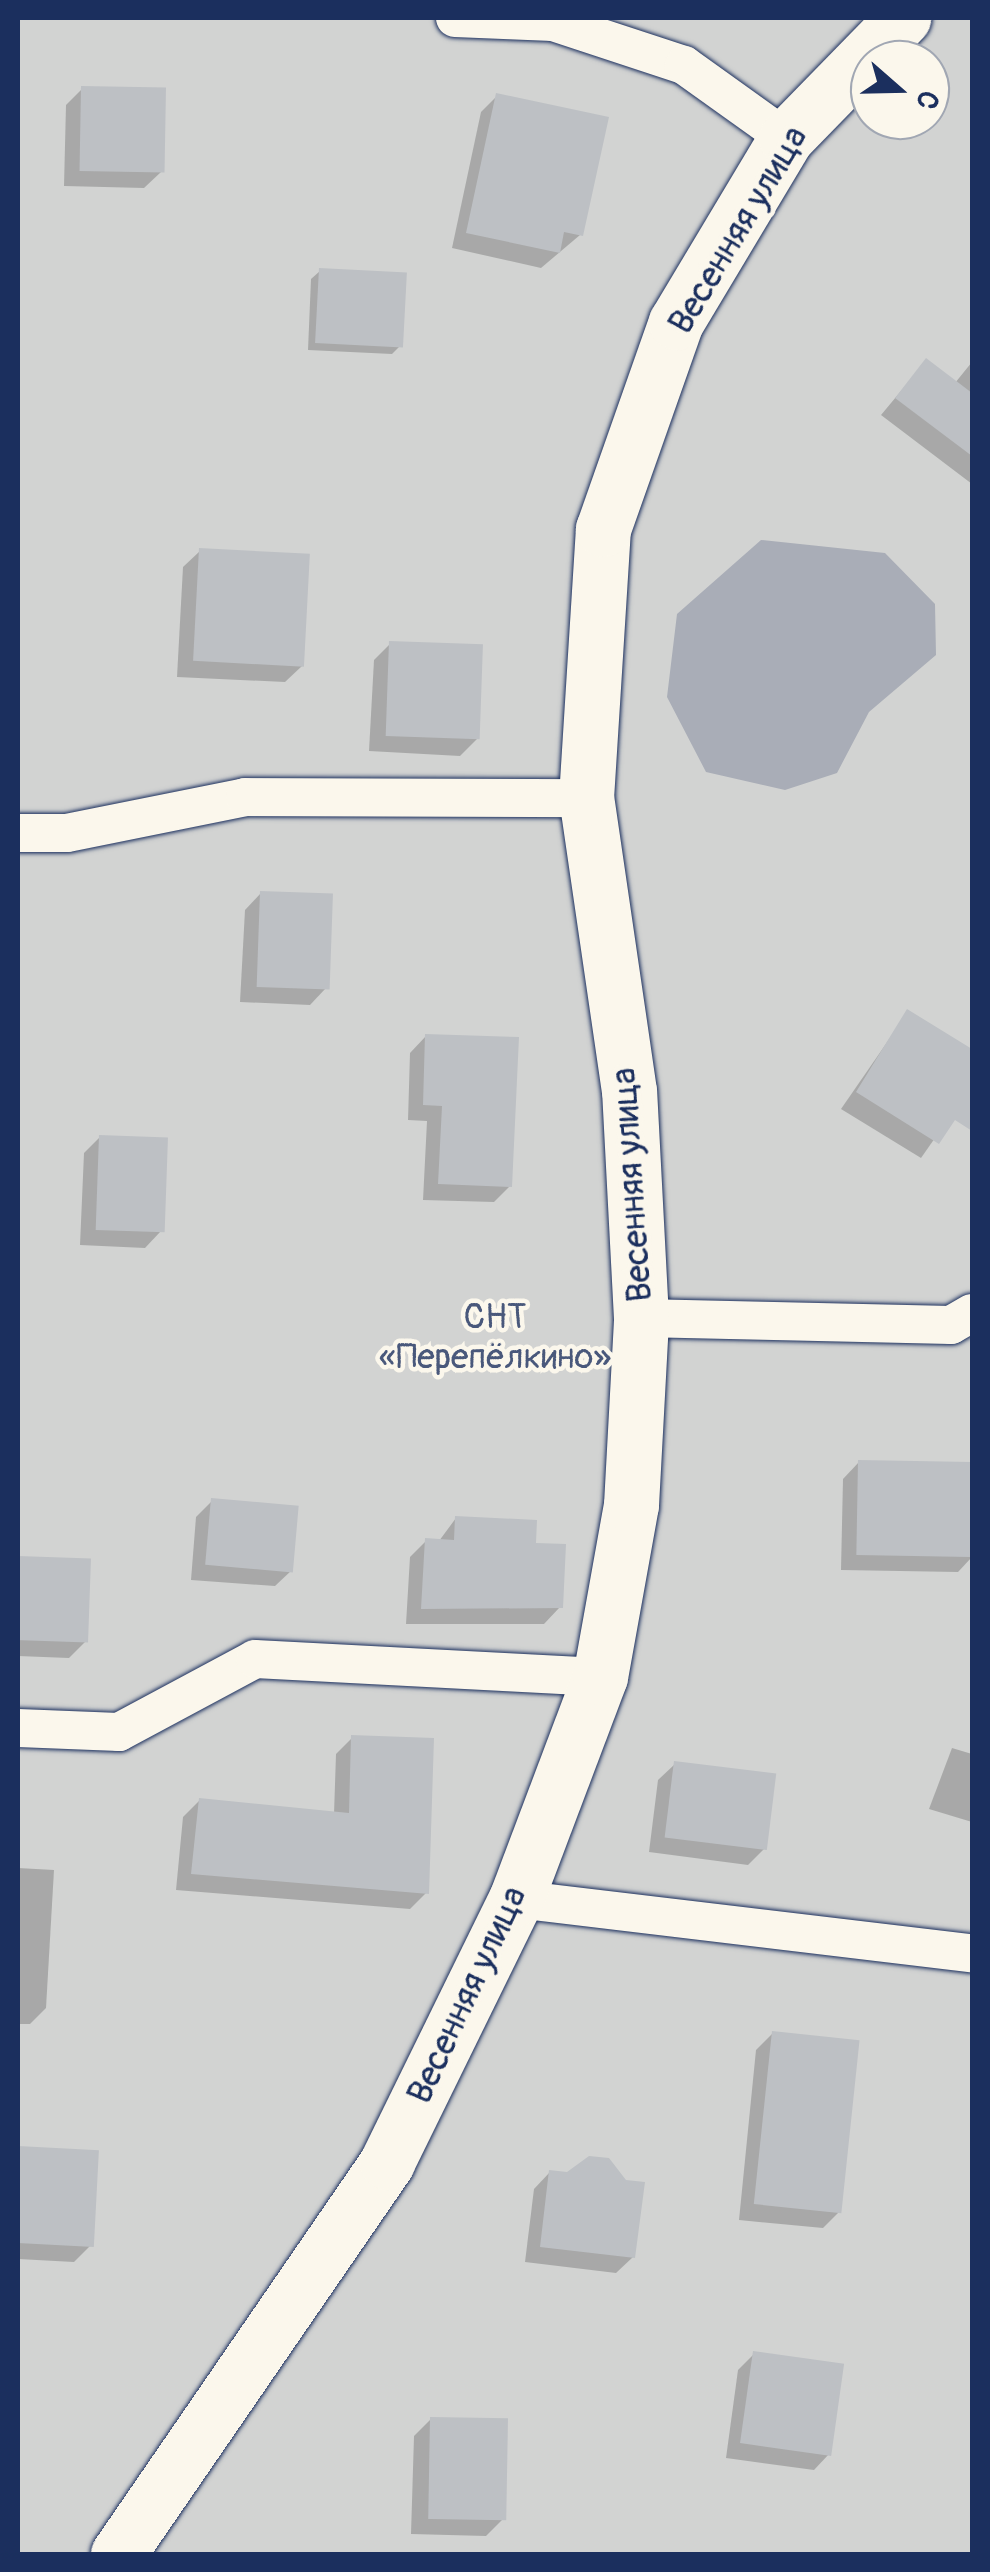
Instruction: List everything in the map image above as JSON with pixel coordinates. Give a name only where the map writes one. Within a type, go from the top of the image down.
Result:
[{"type":"street","name":"Весенняя улица","points":[[118,2554],[387,2162],[516,1898],[600,1677],[631,1505],[642,1318],[628,1091],[586,798],[603,530],[676,322],[786,138],[903,18]]},
{"type":"lane","points":[[455,18],[552,22],[684,65],[786,138]]},
{"type":"lane","points":[[18,833],[67,834],[244,797],[586,798]]},
{"type":"lane","points":[[642,1318],[951,1325],[972,1313]]},
{"type":"lane","points":[[18,1728],[119,1732],[255,1658],[600,1677]]},
{"type":"lane","points":[[516,1898],[972,1953]]},
{"type":"green space","name":"СНТ «Перепёлкино»","points":[[18,18],[972,18],[972,2554],[18,2554]]},
{"type":"shaded area","points":[[761,540],[885,553],[935,604],[936,655],[869,712],[837,773],[785,790],[706,772],[667,697],[677,614]]},
{"type":"building","points":[[81,86],[166,87],[165,172],[80,171]]},
{"type":"building","points":[[496,93],[609,117],[583,236],[564,232],[560,253],[466,233]]},
{"type":"building","points":[[319,268],[407,273],[403,348],[315,343]]},
{"type":"building","points":[[926,358],[972,393],[972,456],[895,398]]},
{"type":"building","points":[[199,548],[310,554],[304,667],[193,661]]},
{"type":"building","points":[[389,641],[483,644],[480,739],[386,736]]},
{"type":"building","points":[[260,891],[333,894],[330,989],[257,987]]},
{"type":"building","points":[[907,1009],[972,1049],[972,1131],[955,1120],[939,1144],[856,1092]]},
{"type":"building","points":[[425,1034],[519,1037],[512,1187],[438,1184],[442,1106],[423,1105]]},
{"type":"building","points":[[99,1135],[168,1137],[165,1232],[96,1230]]},
{"type":"building","points":[[858,1460],[972,1462],[970,1557],[856,1555]]},
{"type":"building","points":[[211,1498],[299,1506],[293,1572],[205,1565]]},
{"type":"building","points":[[455,1516],[537,1520],[536,1543],[566,1544],[563,1608],[421,1609],[425,1538],[454,1540]]},
{"type":"building","points":[[18,1556],[91,1559],[88,1642],[18,1640]]},
{"type":"building","points":[[351,1735],[434,1738],[429,1894],[191,1874],[199,1798],[349,1813]]},
{"type":"building","points":[[674,1761],[776,1774],[767,1850],[665,1837]]},
{"type":"building","points":[[772,2031],[860,2040],[841,2213],[754,2204]]},
{"type":"building","points":[[18,2146],[99,2150],[94,2247],[18,2243]]},
{"type":"building","points":[[589,2156],[609,2158],[626,2180],[645,2182],[635,2258],[540,2247],[549,2170],[567,2172]]},
{"type":"building","points":[[753,2351],[844,2364],[831,2456],[740,2443]]},
{"type":"building","points":[[430,2417],[508,2418],[506,2520],[428,2519]]}]
